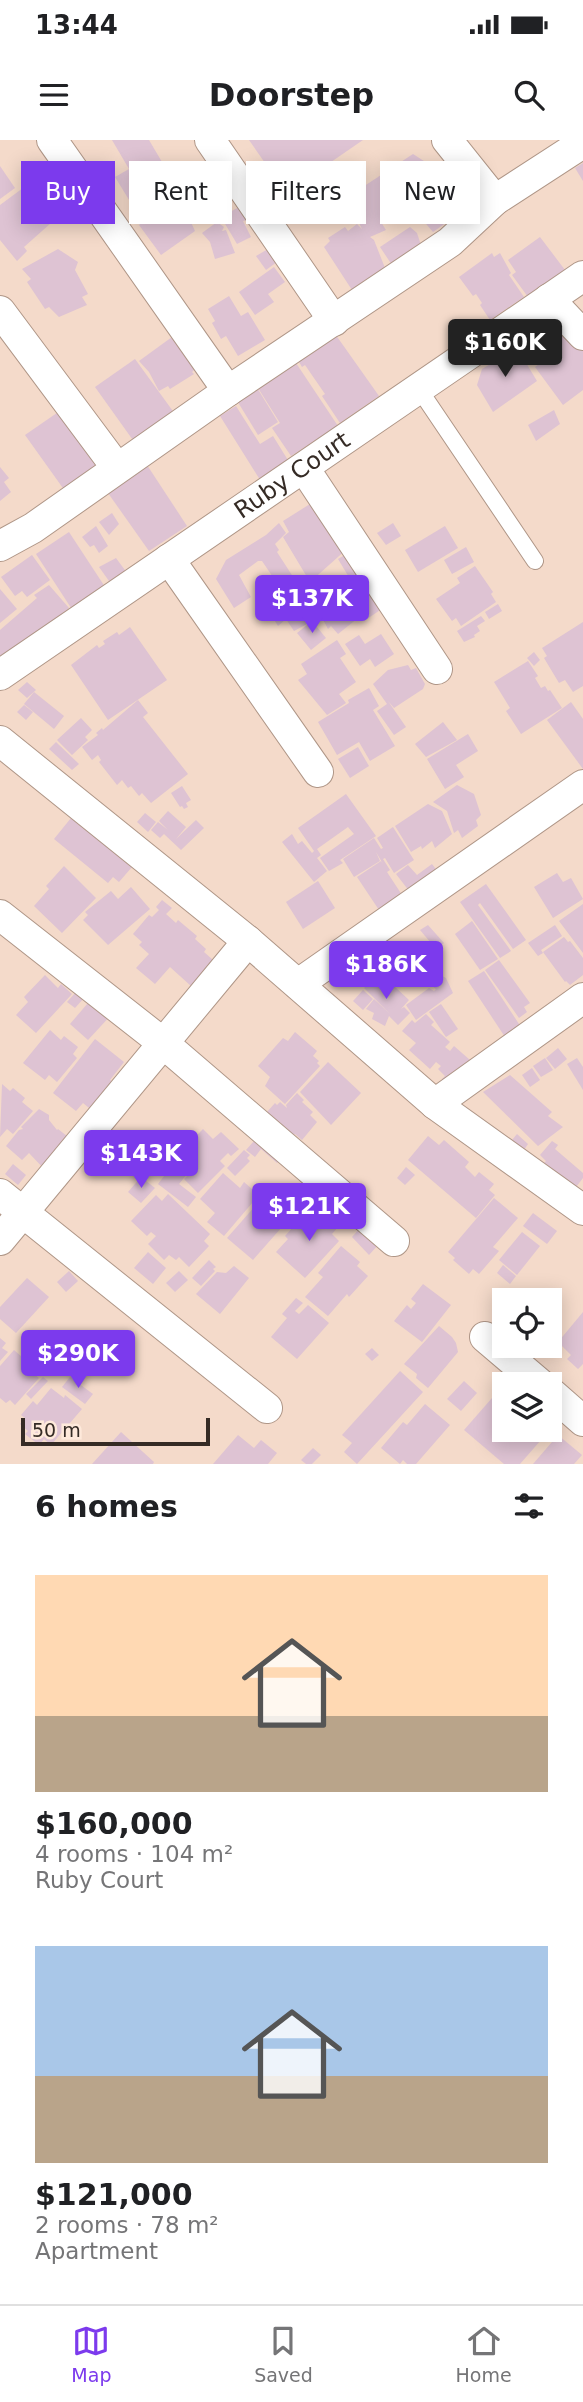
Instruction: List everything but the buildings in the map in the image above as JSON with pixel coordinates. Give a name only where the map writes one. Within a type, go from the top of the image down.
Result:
[{"type":"street","points":[[52,140],[228,391]]},
{"type":"street","points":[[210,140],[334,321]]},
{"type":"street","points":[[447,140],[495,200]]},
{"type":"street","points":[[0,546],[33,528],[228,391],[450,242],[495,200],[583,143]]},
{"type":"street","name":"Ruby Court","points":[[0,675],[583,276]]},
{"type":"street","points":[[549,299],[583,335]]},
{"type":"street","points":[[0,311],[117,468]]},
{"type":"street","points":[[304,468],[437,669]]},
{"type":"street","points":[[169,559],[318,772]]},
{"type":"street","points":[[0,741],[248,941],[435,1104],[583,1210]]},
{"type":"street","points":[[298,984],[583,785]]},
{"type":"street","points":[[0,915],[163,1043],[394,1241]]},
{"type":"street","points":[[0,1240],[11,1203],[163,1043],[248,941]]},
{"type":"street","points":[[435,1104],[583,998]]},
{"type":"street","points":[[11,1203],[267,1408]]},
{"type":"street","points":[[485,1337],[526,1372]]},
{"type":"street","points":[[562,1403],[583,1421]]},
{"type":"lane","points":[[419,389],[535,561]]}]
